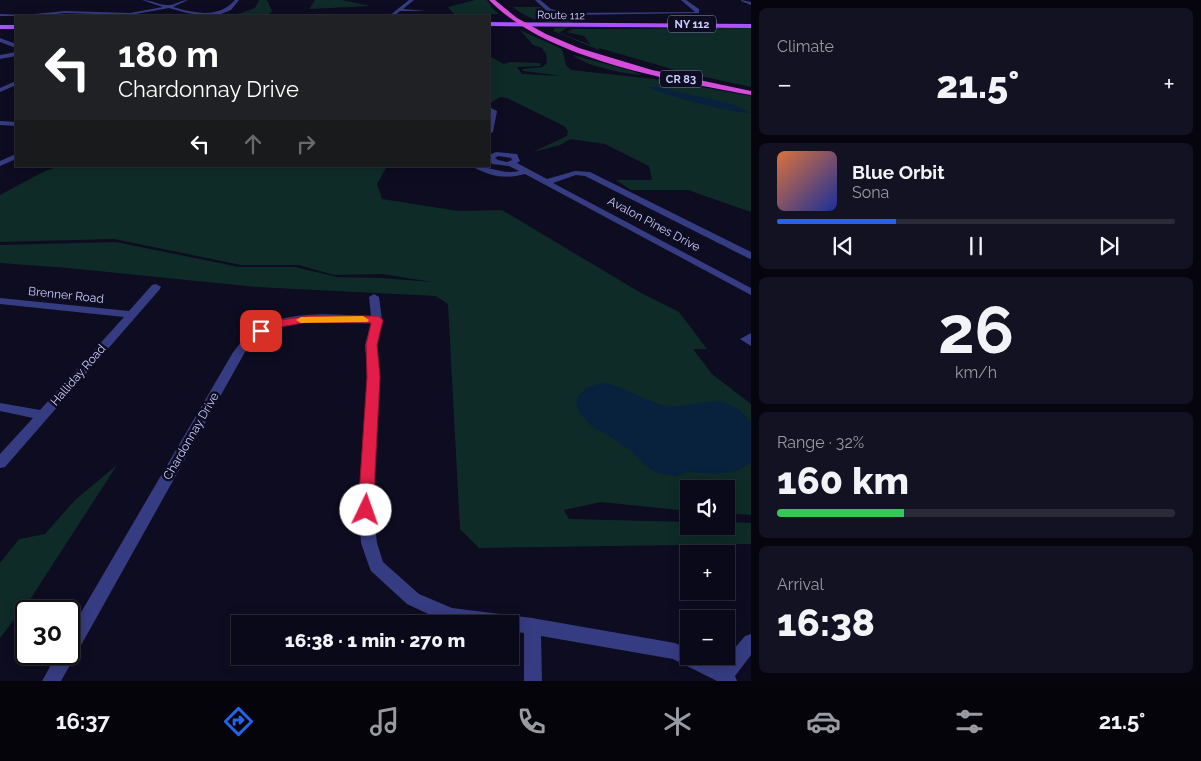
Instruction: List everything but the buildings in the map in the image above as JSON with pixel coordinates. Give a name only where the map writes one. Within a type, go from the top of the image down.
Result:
[{"type":"highway","name":"CR 83","points":[[492,0],[512,18],[586,52],[751,93]]},
{"type":"highway","name":"CR 83","points":[[501,0],[523,22]]},
{"type":"highway","name":"CR 83","points":[[533,28],[661,72],[751,88]]},
{"type":"main road","points":[[497,24],[507,22],[512,18]]},
{"type":"main road","name":"Route 112","points":[[490,24],[523,22],[548,25],[751,25]]},
{"type":"main road","name":"Route 112","points":[[497,24],[533,28],[548,25]]},
{"type":"main road","points":[[551,34],[553,28],[564,25]]},
{"type":"main road","points":[[0,27],[15,27]]},
{"type":"street","points":[[33,0],[58,0]]},
{"type":"street","points":[[144,0],[196,14],[208,14],[229,9],[237,0]]},
{"type":"street","points":[[34,15],[65,12],[116,15],[169,7],[186,0]]},
{"type":"street","points":[[537,0],[552,11],[568,14],[697,13],[697,10],[683,0]]},
{"type":"street","points":[[743,0],[751,4]]},
{"type":"street","points":[[402,1],[411,1]]},
{"type":"street","points":[[391,15],[411,1]]},
{"type":"street","points":[[398,10],[424,11]]},
{"type":"street","points":[[620,14],[631,26]]},
{"type":"street","points":[[0,15],[15,16]]},
{"type":"street","points":[[0,40],[15,38]]},
{"type":"street","points":[[0,40],[15,46]]},
{"type":"street","points":[[0,57],[15,54]]},
{"type":"street","points":[[0,90],[15,83]]},
{"type":"street","points":[[490,109],[494,110],[490,120]]},
{"type":"street","points":[[0,123],[15,124]]},
{"type":"street","name":"Avalon Pines Drive","points":[[493,160],[505,154],[514,156],[516,161],[512,164],[750,290]]},
{"type":"street","points":[[0,164],[15,156]]},
{"type":"street","points":[[480,167],[492,174],[505,176],[527,171]]},
{"type":"street","name":"Avalon Pines Drive","points":[[547,182],[575,173],[587,174],[751,256]]},
{"type":"street","name":"Halliday Road","points":[[0,463],[156,287]]},
{"type":"street","points":[[374,297],[378,320],[371,345],[374,377],[366,510],[368,543],[377,566],[413,599],[451,616],[532,626],[675,651],[726,678],[751,642]]},
{"type":"street","name":"Brenner Road","points":[[0,301],[131,314]]},
{"type":"street","name":"Chardonnay Drive","points":[[80,630],[238,354],[250,338],[271,325],[308,319],[378,320]]},
{"type":"street","points":[[751,336],[746,339],[751,342]]},
{"type":"street","points":[[0,407],[43,415]]},
{"type":"street","points":[[532,626],[533,681]]},
{"type":"street","points":[[51,681],[60,665]]},
{"type":"green space","points":[[259,0],[267,0],[272,11],[268,15],[236,15],[255,8]]},
{"type":"green space","points":[[315,0],[342,0],[370,6],[309,9]]},
{"type":"green space","points":[[475,0],[487,0],[499,14],[452,15],[454,14],[448,7]]},
{"type":"green space","points":[[513,7],[540,7],[550,13],[571,15],[579,22],[545,22],[530,17]]},
{"type":"green space","points":[[568,27],[559,33],[591,45],[584,36],[566,32],[573,29],[751,28],[751,87],[682,72],[599,48],[599,50],[553,31],[555,28]]},
{"type":"green space","points":[[520,30],[562,49],[566,65],[571,70],[663,80],[751,96],[751,212],[688,190],[631,190],[616,180],[652,180],[649,166],[605,144],[570,139],[560,145],[533,152],[567,136],[568,131],[564,126],[507,98],[500,97],[490,103],[490,57],[504,64],[511,62],[540,63],[541,66],[517,67],[522,74],[563,76],[523,71],[523,69],[542,67],[547,63],[546,54],[542,48],[533,45]]},
{"type":"green space","points":[[573,55],[642,75],[596,66],[586,63]]},
{"type":"green space","points":[[57,167],[386,167],[377,184],[382,199],[459,211],[502,210],[641,293],[679,312],[707,349],[693,349],[712,374],[751,404],[751,515],[735,514],[735,480],[680,480],[680,510],[601,502],[564,510],[569,519],[680,522],[680,535],[735,535],[735,522],[751,523],[751,544],[479,548],[460,529],[448,304],[436,296],[256,287],[0,263],[0,245],[116,242],[239,267],[295,267],[337,277],[432,282],[382,274],[334,275],[299,265],[241,265],[114,239],[0,242],[0,195],[45,171]]},
{"type":"green space","points":[[117,465],[31,598],[29,600],[15,600],[15,619],[0,638],[0,563],[19,539],[45,534],[75,500]]},
{"type":"water","points":[[649,87],[657,87],[733,104],[750,113],[731,111],[697,103],[665,94]]},
{"type":"water","points":[[605,383],[664,405],[677,406],[718,402],[728,404],[739,410],[751,421],[751,463],[736,471],[715,474],[688,472],[676,476],[659,474],[644,465],[631,451],[591,426],[578,411],[576,400],[582,392],[591,386]]},
{"type":"slow traffic","points":[[301,320],[363,320]]},
{"type":"route","points":[[261,331],[271,325],[308,319],[378,320],[371,345],[374,377],[366,510]]}]
